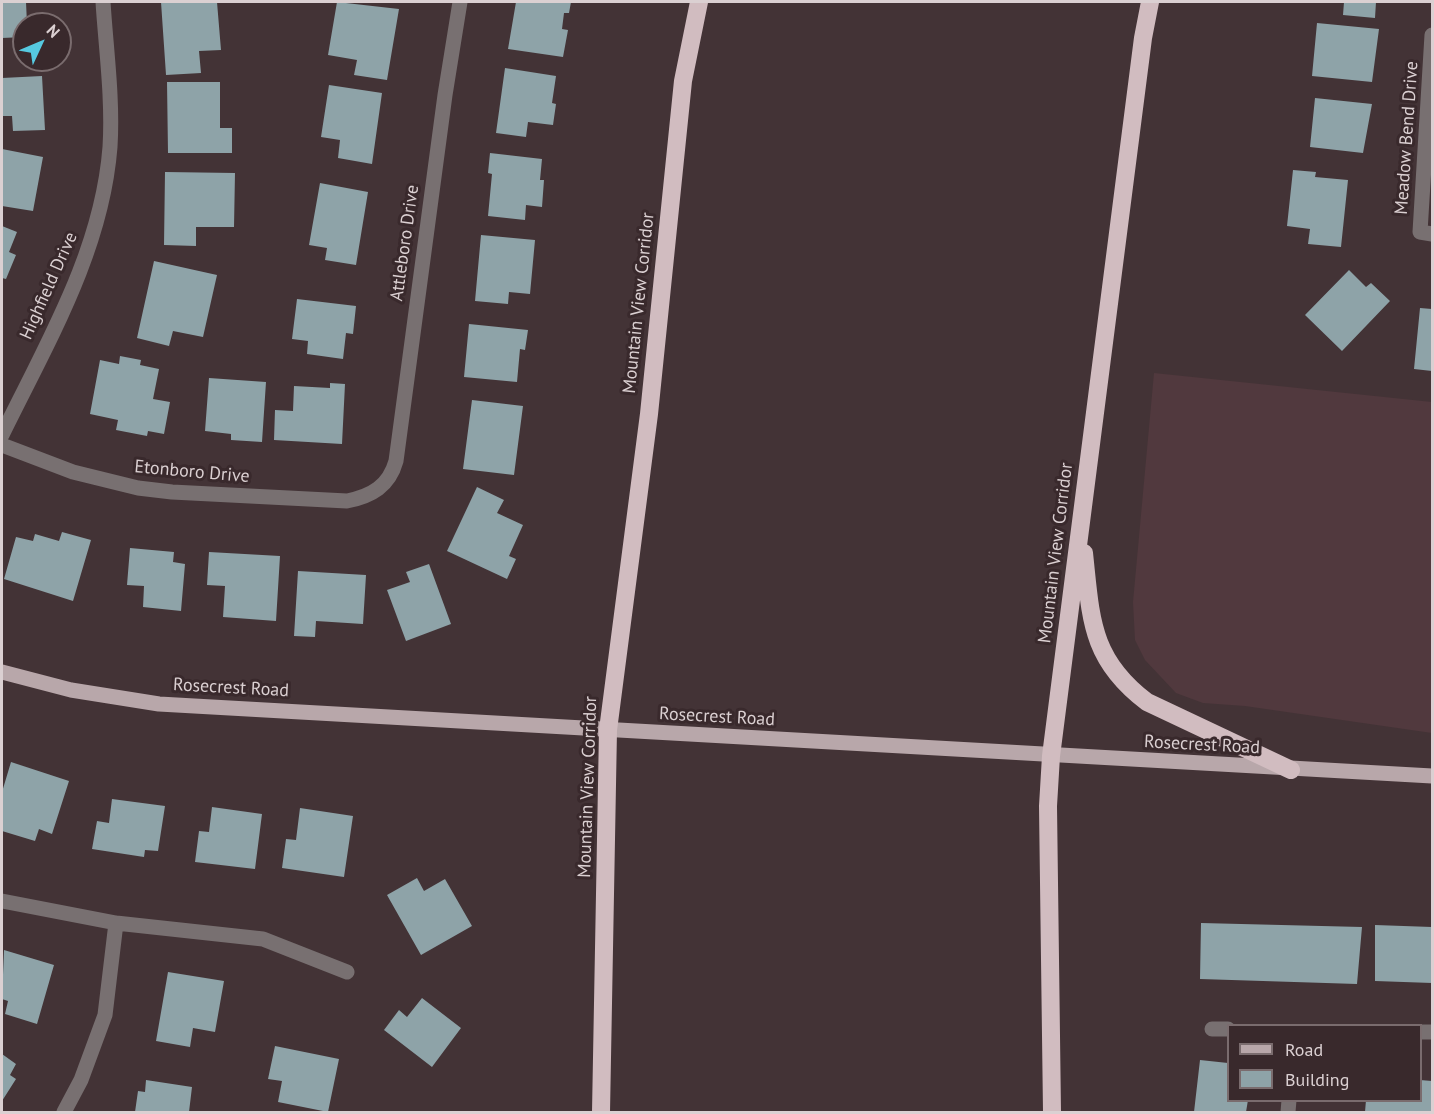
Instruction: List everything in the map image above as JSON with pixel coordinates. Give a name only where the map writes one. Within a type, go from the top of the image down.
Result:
[{"type":"highway","name":"Mountain View Corridor","points":[[601,1113],[608,730],[649,414],[683,81],[699,2]]},
{"type":"highway","name":"Mountain View Corridor","points":[[1052,1113],[1048,806],[1051,756],[1150,2]]},
{"type":"highway","points":[[1081,524],[1092,626],[1106,661],[1147,702],[1291,770]]},
{"type":"main road","name":"Rosecrest Road","points":[[2,672],[71,690],[159,704],[1291,770],[1432,776]]},
{"type":"street","name":"Highfield Drive","points":[[2,435],[77,281],[98,218],[110,146],[103,2]]},
{"type":"street","name":"Attleboro Drive","points":[[382,487],[393,470],[398,451],[445,95],[460,2]]},
{"type":"street","name":"Meadow Bend Drive","points":[[1432,34],[1420,232],[1432,234]]},
{"type":"street","name":"Etonboro Drive","points":[[2,445],[73,472],[138,488],[172,492],[347,501],[367,496],[382,487]]},
{"type":"street","points":[[2,901],[116,923],[263,939],[347,972]]},
{"type":"street","points":[[64,1113],[81,1080],[105,1015],[116,923]]},
{"type":"street","points":[[1212,1029],[1227,1029]]},
{"type":"shaded area","points":[[1154,373],[1432,402],[1432,733],[1245,706],[1203,703],[1176,693],[1145,660],[1135,640],[1133,602]]},
{"type":"building","points":[[2,2],[26,2],[26,12],[12,12],[12,38],[2,38]]},
{"type":"building","points":[[161,2],[217,2],[221,50],[199,51],[201,73],[166,75]]},
{"type":"building","points":[[337,2],[399,9],[387,80],[354,75],[357,60],[328,55]]},
{"type":"building","points":[[516,2],[571,2],[569,13],[564,13],[562,29],[568,30],[563,57],[508,49]]},
{"type":"building","points":[[1344,2],[1376,2],[1375,18],[1343,15]]},
{"type":"building","points":[[1317,23],[1379,29],[1372,82],[1312,76]]},
{"type":"building","points":[[505,68],[556,76],[552,103],[556,104],[553,125],[528,122],[526,137],[496,133]]},
{"type":"building","points":[[42,76],[45,130],[13,131],[12,116],[2,116],[2,78]]},
{"type":"building","points":[[167,82],[220,82],[220,128],[232,128],[232,153],[168,153]]},
{"type":"building","points":[[329,85],[382,93],[372,164],[338,158],[340,140],[321,137]]},
{"type":"building","points":[[1315,98],[1372,104],[1363,153],[1310,147]]},
{"type":"building","points":[[2,149],[43,157],[33,211],[2,206]]},
{"type":"building","points":[[490,153],[542,159],[540,180],[544,180],[542,207],[526,205],[525,220],[488,216],[492,174],[488,173]]},
{"type":"building","points":[[1293,170],[1316,172],[1315,177],[1348,180],[1341,247],[1308,244],[1310,229],[1287,226]]},
{"type":"building","points":[[165,172],[235,173],[234,227],[196,227],[196,246],[164,245]]},
{"type":"building","points":[[320,183],[368,192],[356,265],[325,260],[327,248],[309,245]]},
{"type":"building","points":[[2,226],[17,232],[9,252],[16,255],[6,279],[2,278]]},
{"type":"building","points":[[481,235],[535,240],[530,294],[509,292],[508,304],[475,301]]},
{"type":"building","points":[[154,261],[217,275],[203,337],[173,331],[169,346],[137,338]]},
{"type":"building","points":[[1349,270],[1366,287],[1371,283],[1390,301],[1342,351],[1305,315]]},
{"type":"building","points":[[297,299],[356,306],[353,334],[346,333],[343,359],[307,354],[308,341],[292,339]]},
{"type":"building","points":[[1420,308],[1432,309],[1432,371],[1414,369]]},
{"type":"building","points":[[469,324],[528,330],[525,350],[520,349],[517,382],[464,377]]},
{"type":"building","points":[[120,356],[141,360],[140,365],[159,369],[153,399],[170,402],[164,434],[148,431],[147,436],[116,430],[118,420],[90,414],[100,360],[119,364]]},
{"type":"building","points":[[209,378],[266,382],[262,442],[231,440],[231,434],[205,431]]},
{"type":"building","points":[[330,383],[345,384],[342,444],[274,440],[275,410],[293,411],[294,386],[330,388]]},
{"type":"building","points":[[472,400],[523,406],[514,475],[463,469]]},
{"type":"building","points":[[477,487],[504,500],[497,513],[523,525],[509,556],[516,559],[507,579],[447,551]]},
{"type":"building","points":[[62,532],[91,540],[73,601],[4,579],[16,537],[33,541],[35,534],[59,541]]},
{"type":"building","points":[[130,548],[174,552],[173,562],[185,564],[181,611],[143,607],[144,586],[127,585]]},
{"type":"building","points":[[209,552],[280,556],[276,621],[223,617],[225,586],[207,585]]},
{"type":"building","points":[[429,564],[451,624],[406,641],[387,590],[410,582],[406,572]]},
{"type":"building","points":[[298,571],[366,575],[363,624],[316,621],[315,637],[294,636]]},
{"type":"building","points":[[11,762],[69,781],[52,834],[39,829],[35,841],[2,831],[2,792]]},
{"type":"building","points":[[112,799],[165,806],[158,851],[145,850],[144,857],[92,849],[97,821],[109,823]]},
{"type":"building","points":[[212,807],[262,814],[255,869],[195,862],[199,831],[209,832]]},
{"type":"building","points":[[300,808],[353,816],[344,877],[282,868],[286,839],[296,840]]},
{"type":"building","points":[[417,878],[424,891],[445,879],[472,926],[421,955],[387,895]]},
{"type":"building","points":[[1201,923],[1362,927],[1357,984],[1200,979]]},
{"type":"building","points":[[1375,925],[1432,927],[1432,983],[1375,981]]},
{"type":"building","points":[[4,950],[54,965],[37,1024],[5,1014],[8,1001],[2,999]]},
{"type":"building","points":[[168,972],[224,981],[215,1032],[193,1028],[190,1047],[156,1041]]},
{"type":"building","points":[[422,998],[461,1028],[432,1067],[384,1030],[399,1010],[407,1017]]},
{"type":"building","points":[[275,1046],[339,1059],[328,1112],[278,1102],[282,1081],[268,1079]]},
{"type":"building","points":[[2,1054],[16,1064],[10,1075],[16,1079],[2,1101]]},
{"type":"building","points":[[1200,1060],[1227,1063],[1227,1102],[1248,1102],[1246,1112],[1194,1112]]},
{"type":"building","points":[[146,1080],[192,1087],[189,1112],[135,1112],[138,1091],[145,1092]]},
{"type":"building","points":[[1422,1080],[1432,1081],[1432,1112],[1365,1112],[1366,1102],[1422,1102]]}]
